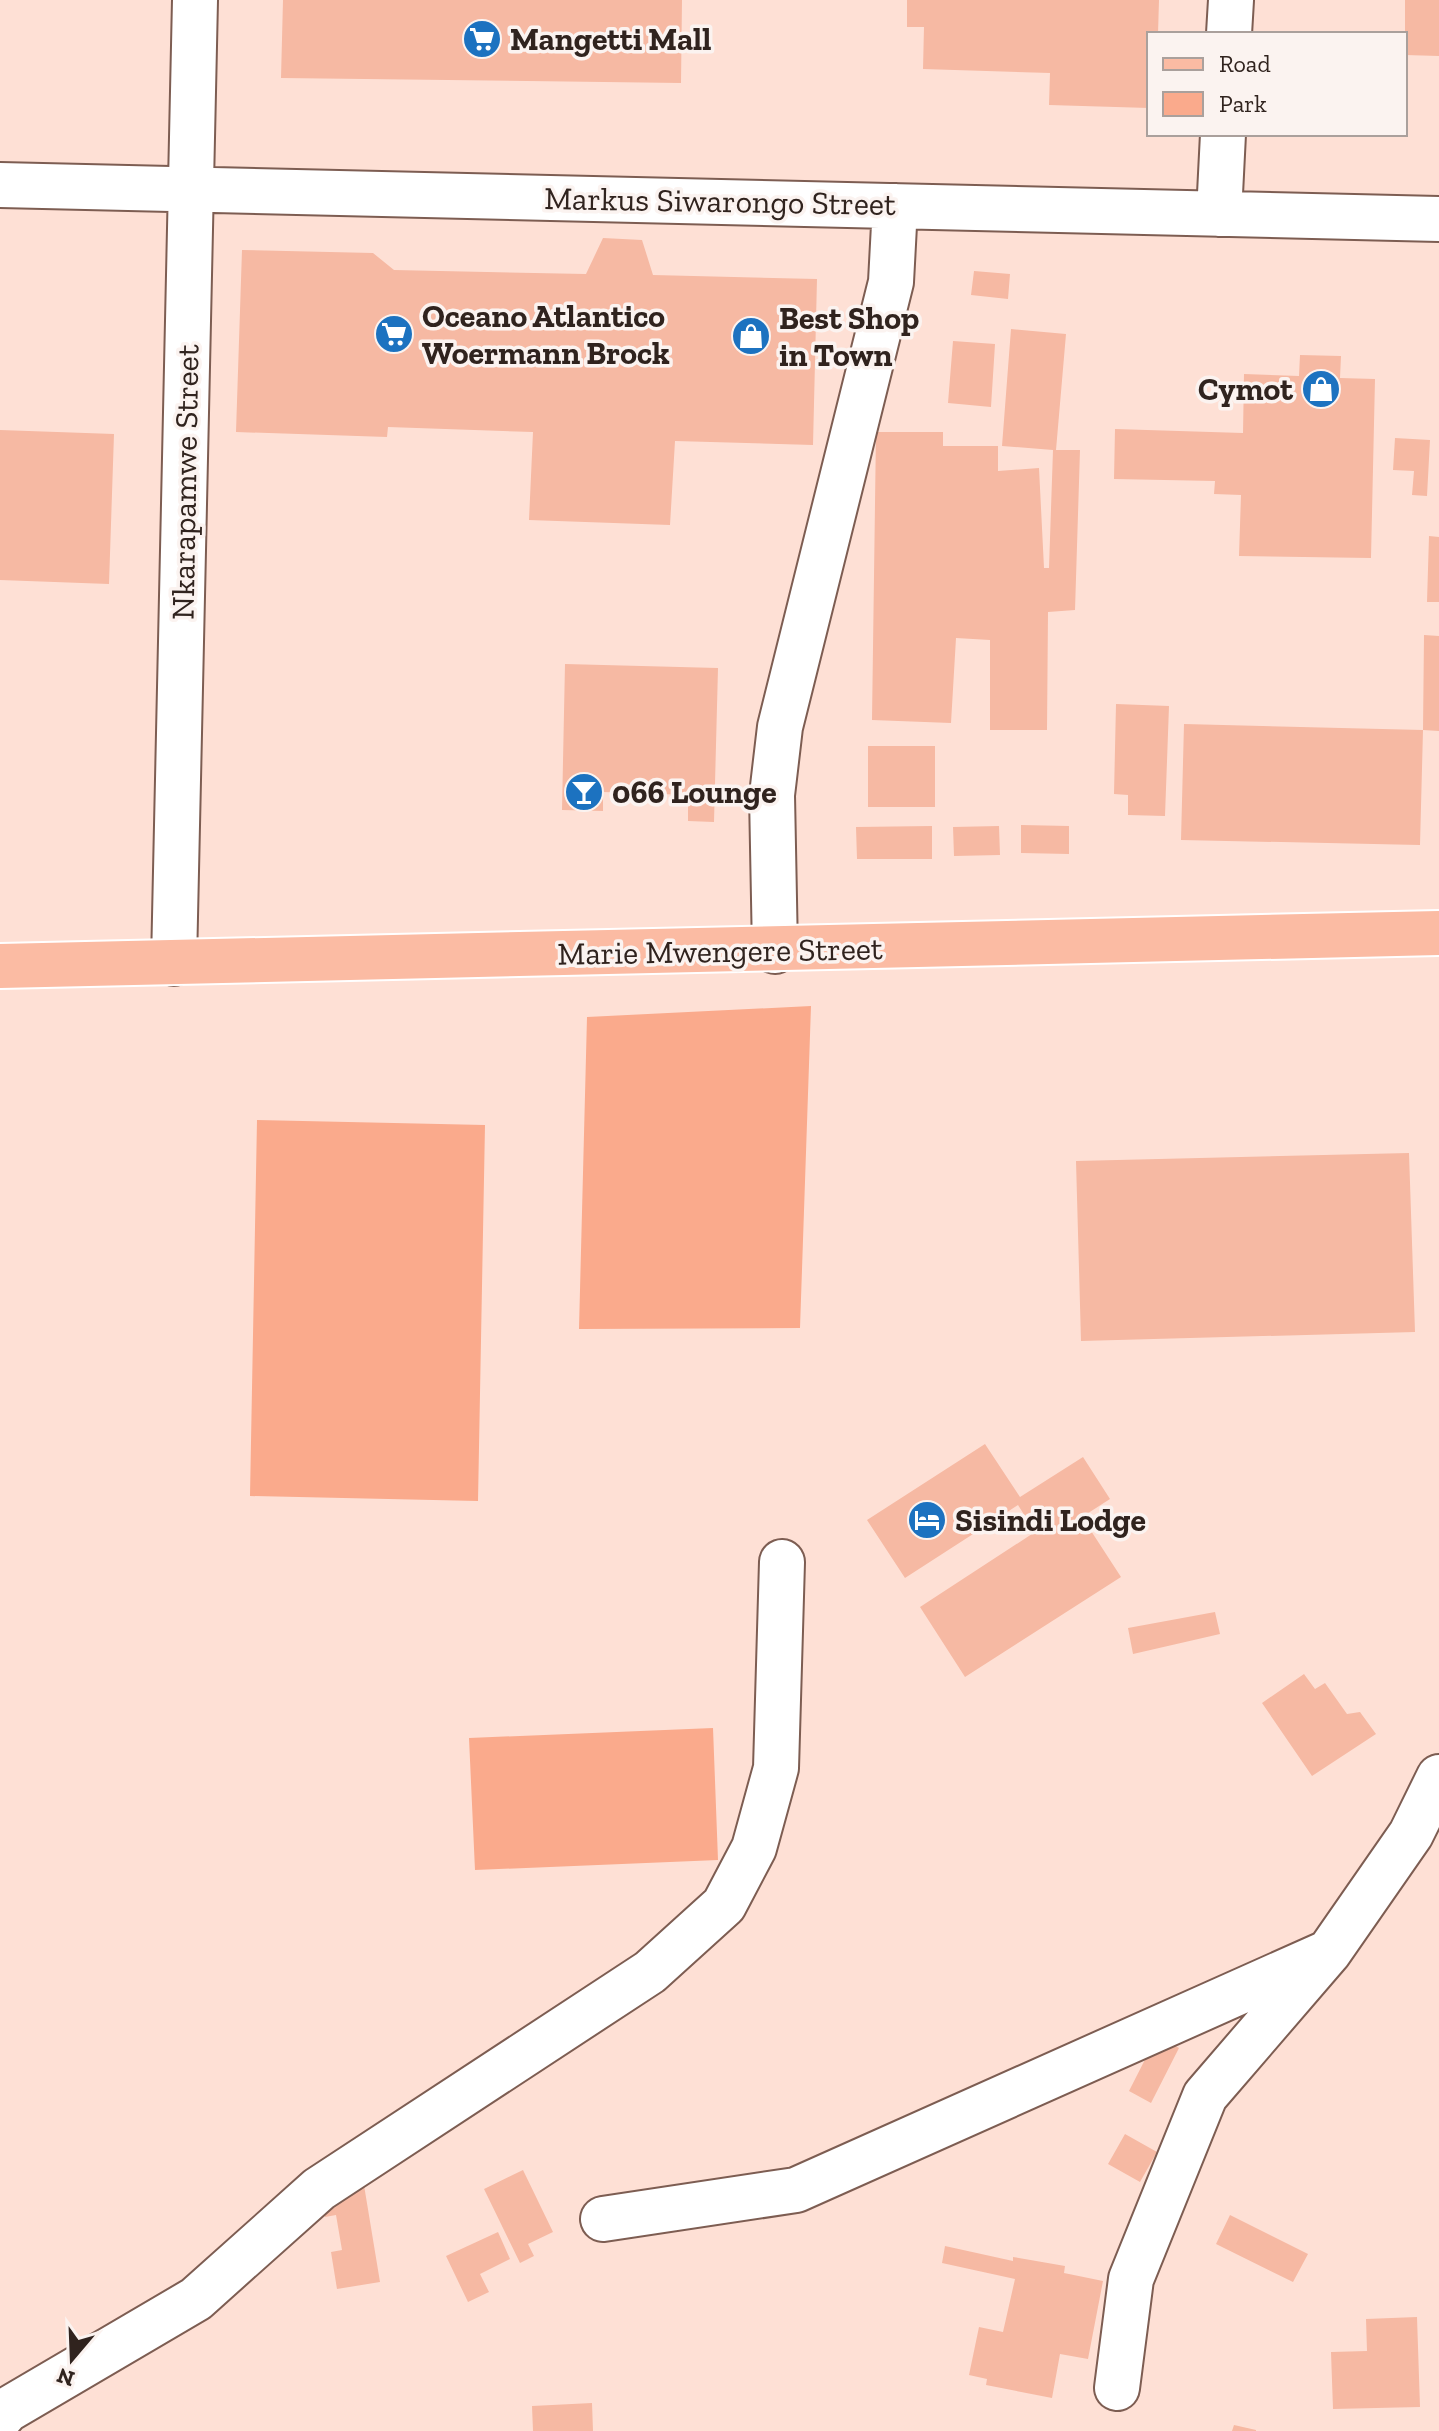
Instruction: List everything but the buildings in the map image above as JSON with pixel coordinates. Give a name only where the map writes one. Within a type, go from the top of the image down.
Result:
[{"type":"main road","name":"Marie Mwengere Street","points":[[0,966],[775,951],[1439,933]]},
{"type":"street","name":"Nkarapamwe Street","points":[[174,963],[195,0]]},
{"type":"street","points":[[1229,32],[1231,0]]},
{"type":"street","points":[[1219,214],[1223,136]]},
{"type":"street","name":"Markus Siwarongo Street","points":[[0,185],[1439,219]]},
{"type":"street","points":[[775,951],[772,795],[780,727],[891,282],[895,206]]},
{"type":"street","points":[[0,2418],[7,2410],[196,2299],[319,2189],[650,1972],[724,1905],[754,1848],[776,1768],[782,1562]]},
{"type":"street","points":[[1117,2388],[1131,2279],[1205,2096],[1329,1952],[1411,1834],[1439,1777]]},
{"type":"street","points":[[603,2219],[796,2190],[1329,1952]]},
{"type":"green space","points":[[811,1006],[800,1328],[579,1329],[587,1017]]},
{"type":"green space","points":[[257,1120],[485,1125],[478,1501],[250,1496]]},
{"type":"green space","points":[[713,1728],[718,1860],[475,1870],[469,1738]]},
{"type":"place","name":"Mangetti Mall","points":[[482,39]]},
{"type":"place","name":"Oceano Atlantico Woermann Brock","points":[[394,334]]},
{"type":"place","name":"Best Shop in Town","points":[[751,336]]},
{"type":"place","name":"Cymot","points":[[1321,389]]},
{"type":"place","name":"066 Lounge","points":[[584,792]]},
{"type":"place","name":"Sisindi Lodge","points":[[927,1520]]}]
